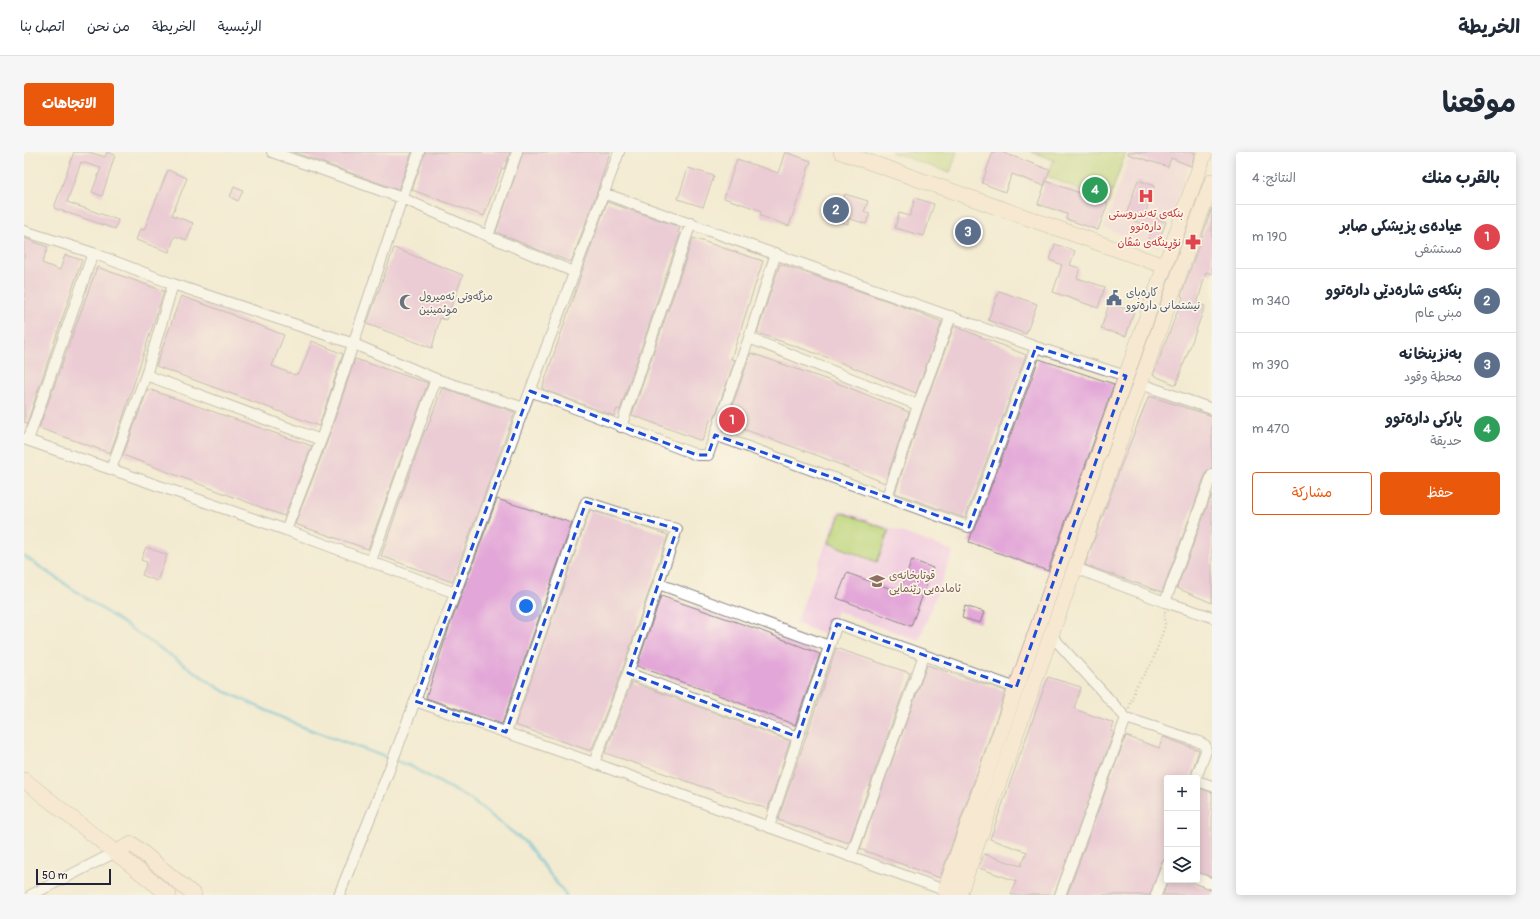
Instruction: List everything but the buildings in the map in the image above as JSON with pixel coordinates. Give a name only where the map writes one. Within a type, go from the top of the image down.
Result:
[{"type":"street","points":[[272,152],[402,198],[574,272]]},
{"type":"street","points":[[286,530],[321,440],[402,198],[419,152]]},
{"type":"street","points":[[488,236],[517,152]]},
{"type":"street","points":[[339,895],[388,773],[619,152]]},
{"type":"street","points":[[841,152],[1164,265]]},
{"type":"street","points":[[945,890],[1205,152]]},
{"type":"street","points":[[415,701],[594,763],[959,895],[1212,181]]},
{"type":"street","points":[[604,193],[1036,347],[1126,376]]},
{"type":"street","points":[[621,427],[691,224]]},
{"type":"street","points":[[24,231],[93,254],[173,284],[354,344],[436,379],[524,408]]},
{"type":"street","points":[[93,254],[26,439],[286,530],[455,593]]},
{"type":"street","points":[[530,391],[697,455],[708,455],[749,338],[776,254]]},
{"type":"street","points":[[1164,265],[1166,274],[1171,277],[1181,271]]},
{"type":"street","points":[[111,470],[146,375],[173,284]]},
{"type":"street","points":[[887,497],[918,405],[951,316]]},
{"type":"street","points":[[749,338],[918,405]]},
{"type":"street","points":[[715,434],[969,527],[1036,347]]},
{"type":"street","points":[[146,375],[321,440]]},
{"type":"street","points":[[371,561],[436,379]]},
{"type":"street","points":[[1141,384],[1212,409]]},
{"type":"street","points":[[1165,602],[1212,475]]},
{"type":"street","points":[[506,732],[586,502],[654,524],[677,529],[628,673],[594,763]]},
{"type":"street","points":[[1075,568],[1165,602],[1212,617]]},
{"type":"street","points":[[659,584],[829,646]]},
{"type":"street","points":[[768,827],[829,646],[838,624],[1016,688]]},
{"type":"street","points":[[1051,635],[1126,718],[1205,745],[1206,751],[1197,775]]},
{"type":"street","points":[[851,856],[924,655]]},
{"type":"street","points":[[628,673],[798,737]]},
{"type":"street","points":[[1060,895],[1126,718]]},
{"type":"street","points":[[24,780],[116,852],[155,890],[169,895]]},
{"type":"street","points":[[1200,781],[1212,786]]},
{"type":"street","points":[[31,895],[132,844],[194,895]]},
{"type":"street","points":[[1156,895],[1164,875]]},
{"type":"street","points":[[1200,879],[1212,884]]},
{"type":"path","points":[[1126,718],[1136,686],[1152,663],[1165,626],[1165,602]]},
{"type":"highlighted area","points":[[1036,347],[1126,376],[1016,688],[837,624],[798,737],[628,673],[677,529],[586,502],[506,732],[415,701],[530,391],[697,455],[708,455],[715,435],[969,527]]},
{"type":"shaded area","name":"بنکەی تەندروستی دارەتوو","points":[[1131,152],[1164,152],[1189,165],[1159,248],[1104,228]]},
{"type":"shaded area","name":"قوتابخانەی ئامادەیی رێنمایی","points":[[839,509],[953,551],[919,641],[837,611],[827,636],[796,623]]},
{"type":"green space","points":[[891,152],[957,152],[950,173]]},
{"type":"green space","points":[[1031,152],[1126,152],[1108,203],[1047,176],[1054,160]]},
{"type":"green space","points":[[841,512],[889,530],[877,562],[829,543]]},
{"type":"waterway","points":[[24,556],[220,689],[300,726],[410,766],[470,799],[525,842],[566,895]]},
{"type":"place","name":"پارکی دارەتوو","points":[[1095,190]]},
{"type":"place","name":"بنکەی تەندروستی دارەتوو","points":[[1146,196]]},
{"type":"place","name":"بنکەی شارەدێی دارەتوو","points":[[836,210]]},
{"type":"place","name":"بەنزینخانە","points":[[968,232]]},
{"type":"place","name":"نۆڕینگەی شڤان","points":[[1193,242]]},
{"type":"place","name":"کارەبای نیشتمانی دارەتوو","points":[[1114,298]]},
{"type":"place","name":"مزگەوتی ئەمیرول موئمینین","points":[[407,302]]},
{"type":"place","name":"عیادەی پزیشکی صابر","points":[[732,420]]},
{"type":"place","name":"قوتابخانەی ئامادەیی رێنمایی","points":[[877,581]]}]
